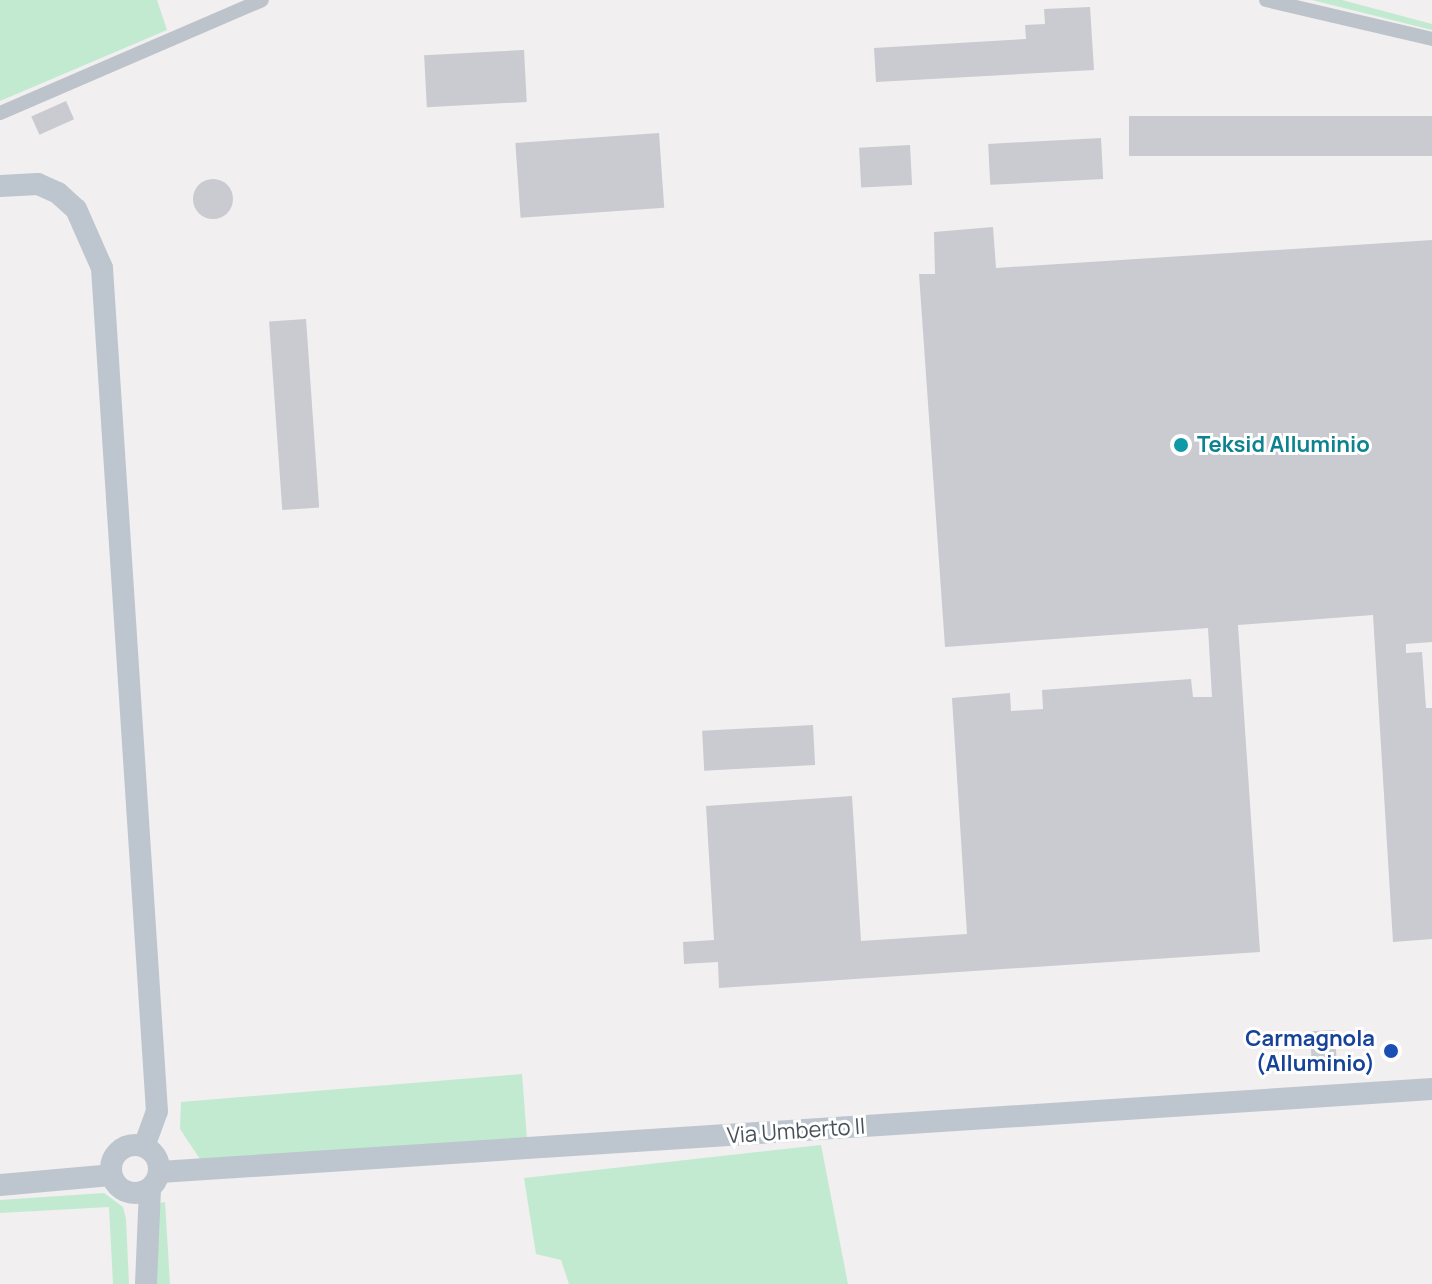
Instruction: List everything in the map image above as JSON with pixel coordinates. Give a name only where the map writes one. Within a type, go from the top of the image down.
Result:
[{"type":"street","points":[[0,113],[262,0]]},
{"type":"street","points":[[1266,0],[1432,39]]},
{"type":"street","points":[[0,186],[38,184],[58,193],[76,209],[102,268],[157,1111],[144,1146]]},
{"type":"street","name":"Via Umberto II","points":[[146,1185],[1432,1089]]},
{"type":"street","points":[[111,1175],[115,1154],[144,1146],[153,1152],[146,1185],[136,1284]]},
{"type":"street","points":[[0,1185],[111,1175],[146,1185]]},
{"type":"street","points":[[146,1185],[146,1284]]},
{"type":"green space","points":[[0,0],[157,0],[167,30],[0,101]]},
{"type":"green space","points":[[1312,0],[1342,0],[1432,24],[1432,30]]},
{"type":"green space","points":[[522,1074],[527,1139],[202,1162],[180,1129],[181,1102]]},
{"type":"green space","points":[[821,1145],[848,1284],[569,1284],[561,1260],[536,1254],[524,1178]]},
{"type":"green space","points":[[104,1193],[123,1207],[129,1284],[113,1284],[109,1207],[0,1213],[0,1200]]},
{"type":"green space","points":[[165,1202],[170,1284],[152,1284],[155,1204]]},
{"type":"building","points":[[1090,7],[1094,70],[876,82],[874,48],[1026,39],[1025,25],[1045,24],[1044,9]]},
{"type":"building","points":[[524,50],[527,102],[427,107],[424,55]]},
{"type":"building","points":[[66,101],[74,119],[39,135],[31,116]]},
{"type":"building","points":[[1129,116],[1432,116],[1432,156],[1129,156]]},
{"type":"building","points":[[659,133],[664,208],[521,218],[515,143]]},
{"type":"building","points":[[1101,138],[1103,179],[990,185],[988,144]]},
{"type":"building","points":[[910,145],[912,185],[861,188],[859,148]]},
{"type":"building","points":[[213,179],[227,185],[233,199],[227,213],[213,219],[199,213],[193,199],[199,185]]},
{"type":"building","name":"Teksid Alluminio","points":[[993,227],[996,268],[1432,240],[1432,642],[1406,644],[1406,653],[1422,652],[1426,708],[1432,708],[1432,939],[1393,942],[1373,615],[1238,625],[1260,952],[719,988],[718,962],[684,964],[683,942],[714,940],[706,806],[852,796],[861,941],[967,934],[952,698],[1010,693],[1011,711],[1043,709],[1042,690],[1191,679],[1193,697],[1212,697],[1208,628],[945,647],[919,274],[935,274],[934,232]]},
{"type":"building","points":[[306,319],[319,508],[282,510],[269,322]]},
{"type":"building","points":[[813,725],[815,765],[704,771],[702,731]]},
{"type":"building","points":[[1335,1030],[1337,1063],[1312,1064],[1310,1031]]},
{"type":"place","name":"Teksid Alluminio","points":[[1181,445]]},
{"type":"place","name":"Carmagnola (Alluminio)","points":[[1391,1051]]}]
